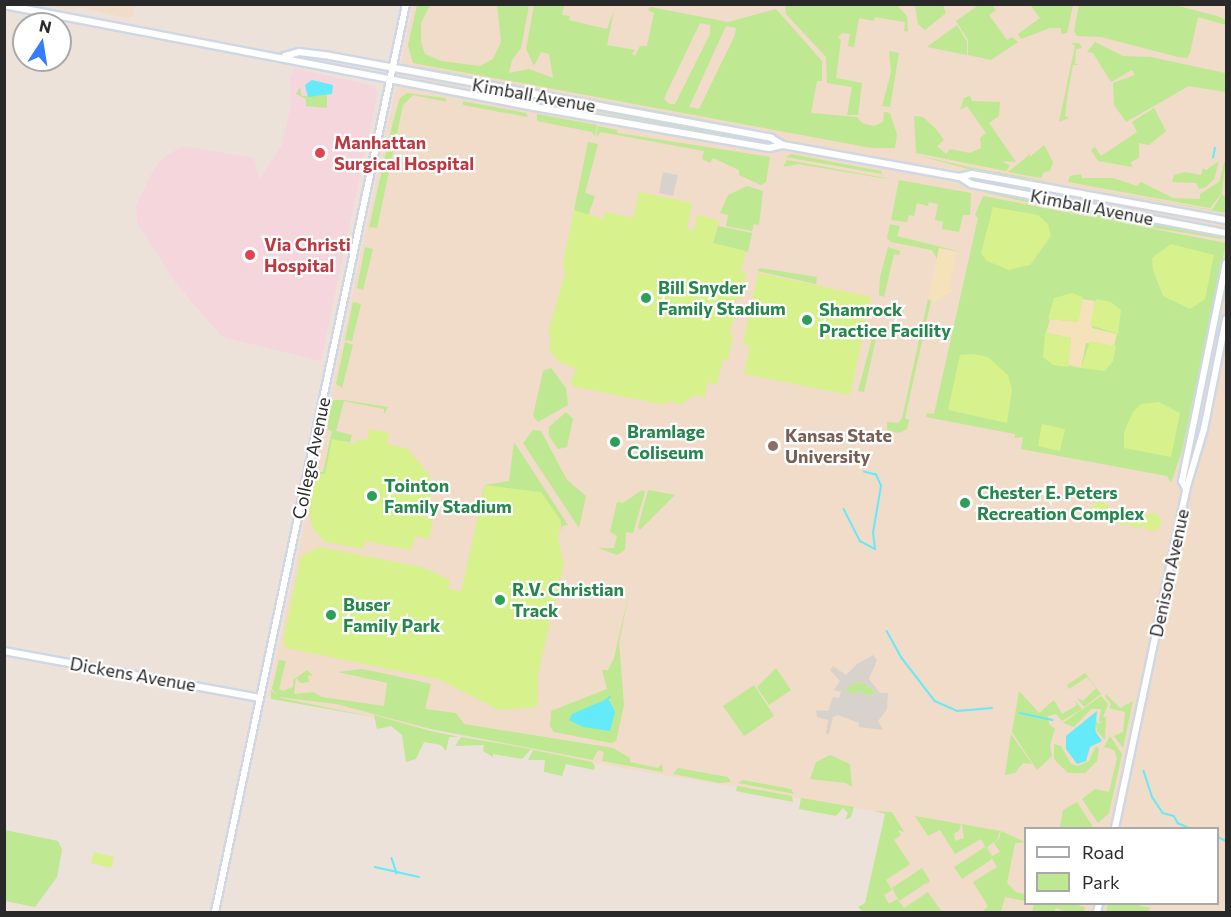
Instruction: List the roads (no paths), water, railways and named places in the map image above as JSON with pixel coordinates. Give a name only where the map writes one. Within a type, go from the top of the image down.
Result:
[{"type":"main road","name":"College Avenue","points":[[215,912],[406,4]]},
{"type":"main road","name":"Kimball Avenue","points":[[4,5],[285,56],[299,63],[390,80],[769,148],[783,145]]},
{"type":"main road","name":"Kimball Avenue","points":[[285,56],[300,52],[771,138],[783,145],[959,177],[978,175],[1227,220]]},
{"type":"main road","name":"Kimball Avenue","points":[[959,177],[971,184],[1227,232]]},
{"type":"main road","points":[[1186,490],[1182,481],[1227,263]]},
{"type":"main road","name":"Denison Avenue","points":[[1116,827],[1186,490],[1204,429],[1227,319]]},
{"type":"main road","name":"Dickens Avenue","points":[[4,651],[261,698]]},
{"type":"water","points":[[312,80],[333,85],[332,94],[308,97],[305,85]]},
{"type":"water","points":[[609,700],[615,712],[610,731],[583,727],[569,720],[572,714]]},
{"type":"water","points":[[1097,711],[1095,731],[1102,741],[1090,747],[1086,761],[1077,764],[1066,749],[1066,736]]},
{"type":"waterway","points":[[1213,158],[1215,148]]},
{"type":"waterway","points":[[844,509],[860,541],[875,549],[873,533],[881,486],[876,475],[864,472]]},
{"type":"waterway","points":[[887,631],[902,658],[935,701],[957,711],[992,708]]},
{"type":"waterway","points":[[605,701],[610,697]]},
{"type":"waterway","points":[[1020,713],[1052,720]]},
{"type":"waterway","points":[[1144,771],[1153,798],[1163,813],[1174,816],[1178,823],[1187,827]]},
{"type":"waterway","points":[[1219,838],[1226,841]]},
{"type":"waterway","points":[[392,858],[397,873]]},
{"type":"waterway","points":[[375,867],[419,877]]},
{"type":"place","name":"Manhattan Surgical Hospital","points":[[320,153]]},
{"type":"place","name":"Via Christi Hospital","points":[[250,255]]},
{"type":"place","name":"Bill Snyder Family Stadium","points":[[646,298]]},
{"type":"place","name":"Shamrock Practice Facility","points":[[807,320]]},
{"type":"place","name":"Bramlage Coliseum","points":[[615,442]]},
{"type":"place","name":"Kansas State University","points":[[773,446]]},
{"type":"place","name":"Tointon Family Stadium","points":[[372,496]]},
{"type":"place","name":"Chester E. Peters Recreation Complex","points":[[965,503]]},
{"type":"place","name":"R.V. Christian Track","points":[[500,600]]},
{"type":"place","name":"Buser Family Park","points":[[331,615]]}]
